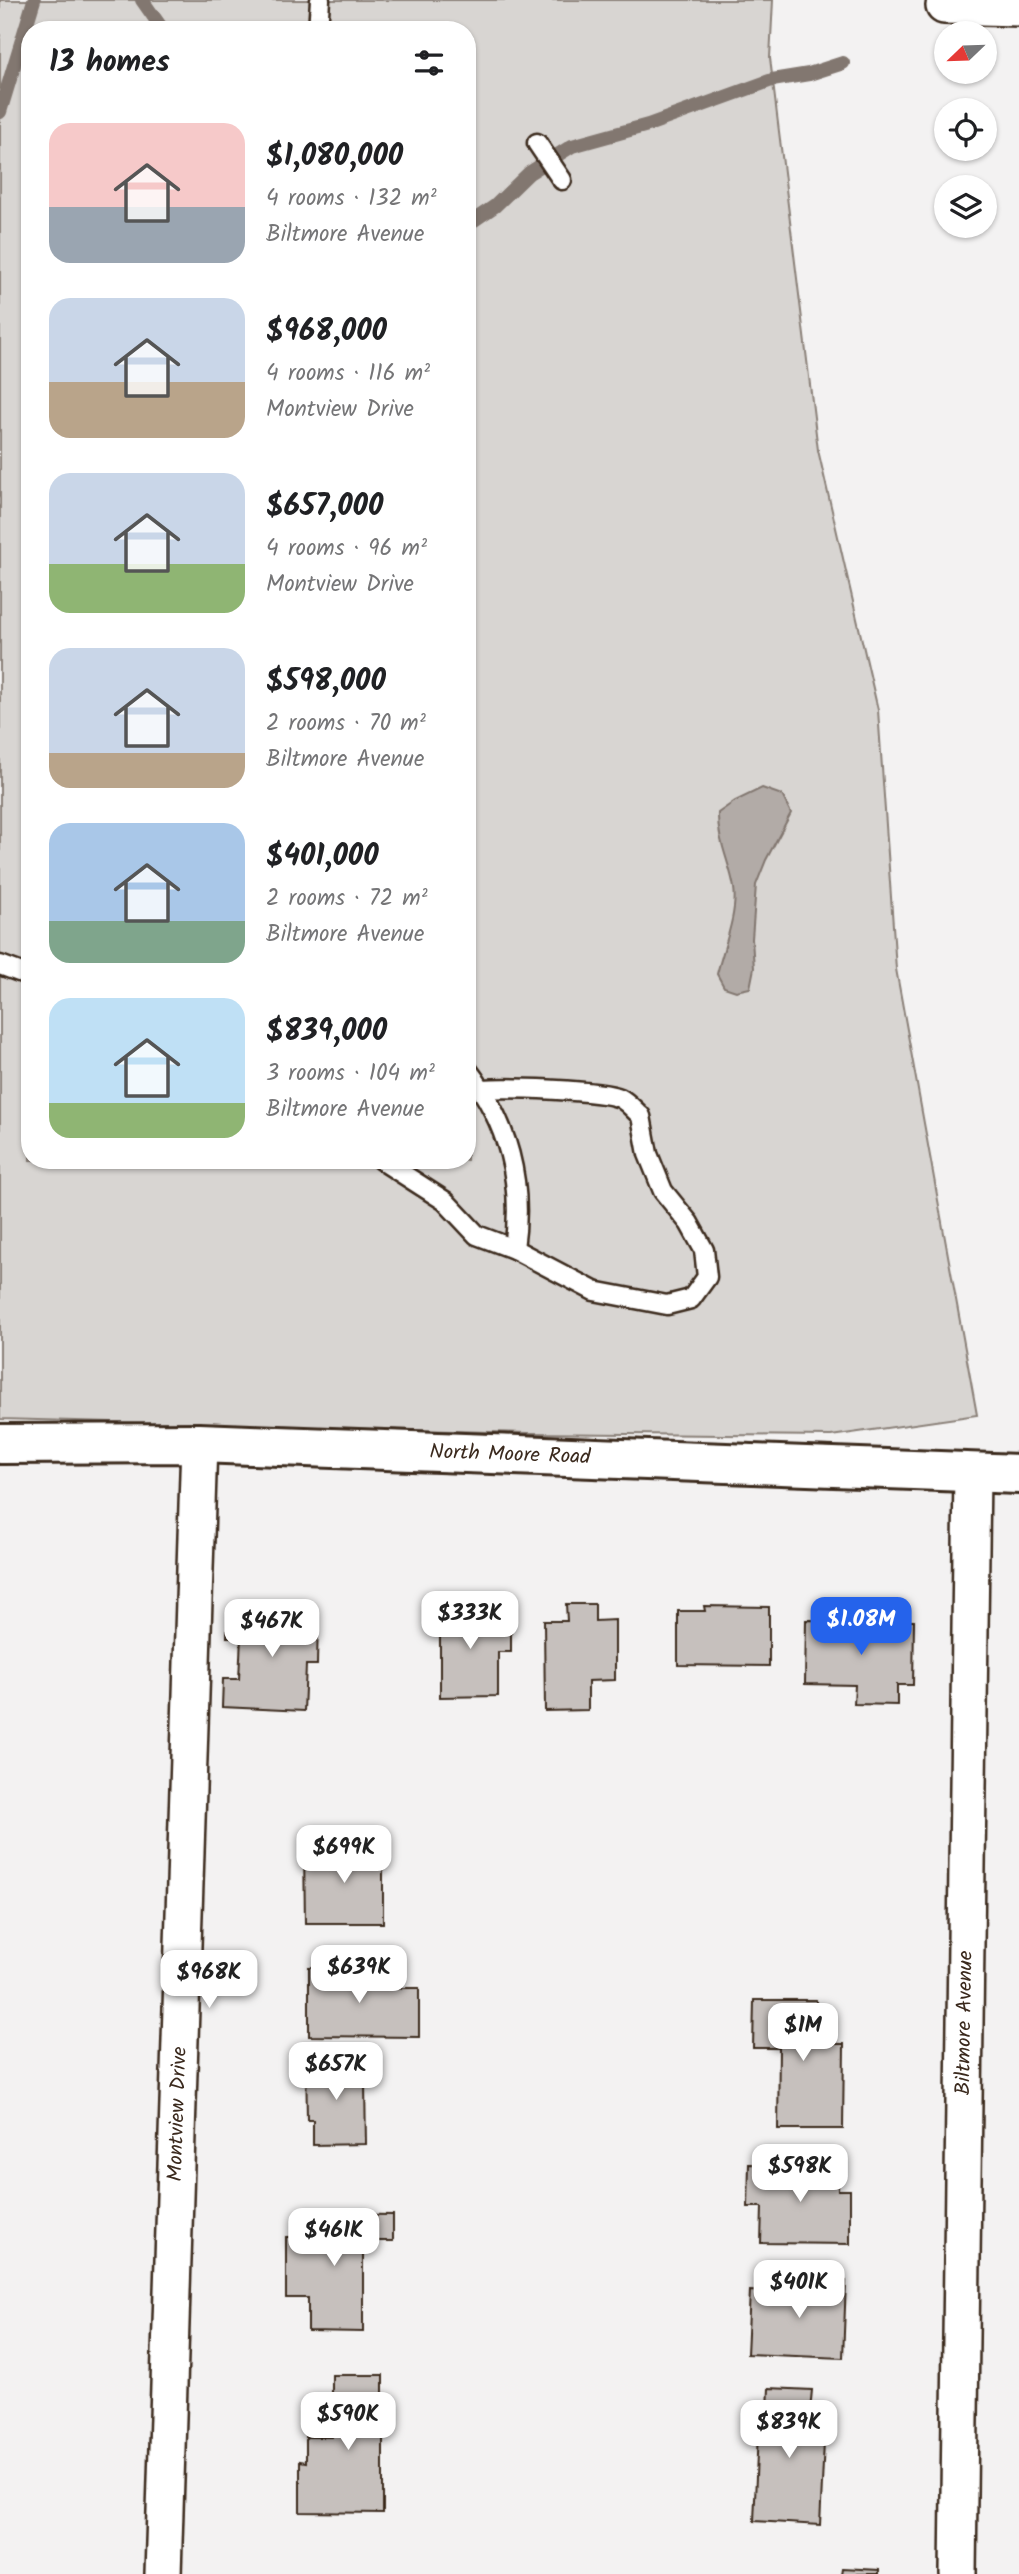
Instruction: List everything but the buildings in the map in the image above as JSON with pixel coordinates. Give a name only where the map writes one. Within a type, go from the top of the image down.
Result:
[{"type":"main road","name":"North Moore Road","points":[[0,1444],[199,1444],[1019,1474]]},
{"type":"street","points":[[944,6],[1019,8]]},
{"type":"street","name":"Montview Drive","points":[[163,2574],[199,1444]]},
{"type":"street","name":"Biltmore Avenue","points":[[958,2574],[972,1472]]},
{"type":"lane","points":[[319,21],[320,0]]},
{"type":"lane","points":[[537,143],[562,180]]},
{"type":"lane","points":[[0,965],[21,973]]},
{"type":"lane","points":[[476,1081],[503,1129],[517,1185],[519,1221],[514,1249]]},
{"type":"lane","points":[[395,1169],[445,1201],[477,1234],[514,1249],[594,1291],[667,1305],[691,1299],[707,1277],[704,1250],[689,1223],[663,1191],[648,1154],[641,1116],[619,1098],[583,1093],[482,1089]]},
{"type":"shaded area","points":[[0,0],[773,0],[770,58],[818,450],[878,710],[896,969],[977,1415],[831,1436],[529,1433],[0,1419]]},
{"type":"shaded area","points":[[762,788],[782,795],[791,813],[756,885],[752,939],[754,968],[750,988],[736,991],[724,987],[717,974],[732,920],[735,898],[718,813]]},
{"type":"waterway","points":[[28,21],[34,0]]},
{"type":"waterway","points":[[142,0],[157,21]]},
{"type":"waterway","points":[[0,112],[21,43]]},
{"type":"waterway","points":[[476,219],[495,206],[529,173],[572,146],[648,125],[772,80],[809,74],[843,63]]}]
